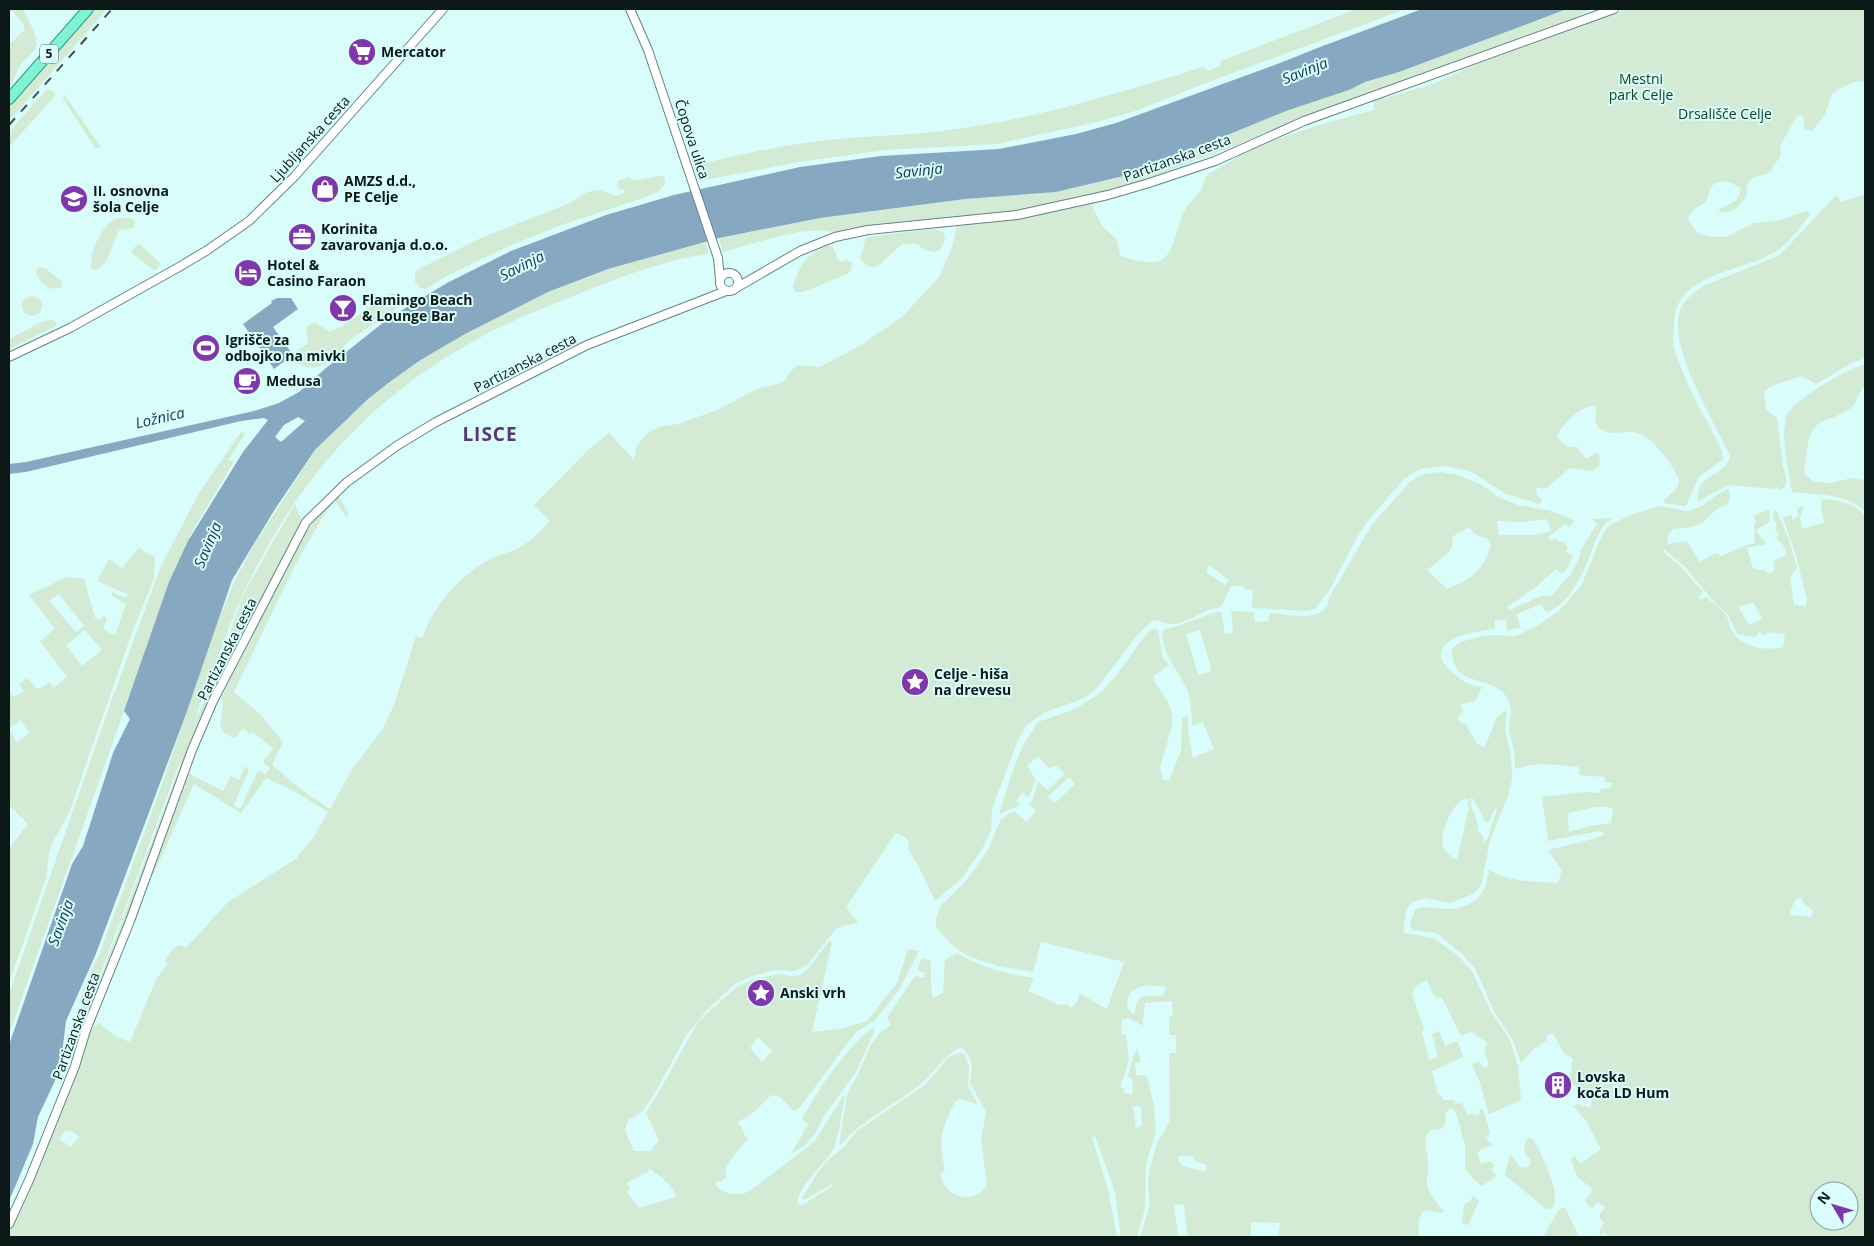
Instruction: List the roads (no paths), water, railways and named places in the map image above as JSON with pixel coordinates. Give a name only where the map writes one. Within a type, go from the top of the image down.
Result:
[{"type":"main road","name":"5","points":[[9,99],[88,9]]},
{"type":"street","name":"Ljubljanska cesta","points":[[9,357],[70,328],[179,267],[249,221],[275,198],[443,9]]},
{"type":"street","name":"Čopova ulica","points":[[630,9],[648,50],[717,255],[720,282]]},
{"type":"street","name":"Partizanska cesta","points":[[733,275],[756,276],[800,251],[835,237],[868,230],[1017,215],[1108,195],[1149,183],[1215,161],[1304,121],[1614,9]]},
{"type":"street","points":[[717,255],[738,282],[736,288]]},
{"type":"street","points":[[709,298],[724,275],[733,275]]},
{"type":"street","points":[[720,282],[726,291],[733,291],[756,276]]},
{"type":"street","name":"Partizanska cesta","points":[[9,1224],[30,1178],[72,1074],[86,1030],[130,921],[192,750],[213,701],[306,522],[347,482],[398,444],[436,422],[587,345],[726,291]]},
{"type":"water","name":"Savinja","points":[[1422,9],[1567,9],[1399,72],[1365,82],[1349,90],[1286,111],[1132,174],[1056,192],[965,199],[820,218],[719,238],[608,269],[548,292],[465,334],[419,361],[368,399],[315,450],[275,509],[232,580],[186,714],[95,956],[66,1021],[60,1070],[38,1117],[33,1144],[9,1201],[9,1045],[72,864],[83,846],[113,753],[130,719],[124,711],[169,582],[188,541],[243,452],[268,420],[264,418],[241,421],[26,472],[9,474],[9,464],[26,462],[254,411],[279,403],[299,392],[389,318],[447,283],[511,251],[606,215],[674,195],[800,167],[881,156],[999,149],[1076,134],[1116,123]],"holes":[[[298,417],[305,421],[281,442],[275,437],[284,425]]]},
{"type":"water","points":[[277,298],[291,298],[298,309],[273,327],[293,355],[274,369],[243,324]]},
{"type":"railway","points":[[9,125],[112,9]]},
{"type":"place","name":"Mercator","points":[[362,52]]},
{"type":"place","name":"AMZS d.d., PE Celje","points":[[325,189]]},
{"type":"place","name":"II. osnovna šola Celje","points":[[74,199]]},
{"type":"place","name":"Korinita zavarovanja d.o.o.","points":[[302,237]]},
{"type":"place","name":"Hotel & Casino Faraon","points":[[248,273]]},
{"type":"place","name":"Flamingo Beach & Lounge Bar","points":[[343,308]]},
{"type":"place","name":"Igrišče za odbojko na mivki","points":[[206,348]]},
{"type":"place","name":"Medusa","points":[[247,381]]},
{"type":"place","name":"Celje - hiša na drevesu","points":[[915,682]]},
{"type":"place","name":"Anski vrh","points":[[761,993]]},
{"type":"place","name":"Lovska koča LD Hum","points":[[1558,1085]]},
{"type":"district","name":"LISCE","points":[[490,434]]},
{"type":"park label","name":"Mestni park Celje","points":[[1641,88]]},
{"type":"park label","name":"Drsališče Celje","points":[[1725,114]]},
{"type":"water label","name":"Ložnica","points":[[160,418]]}]
